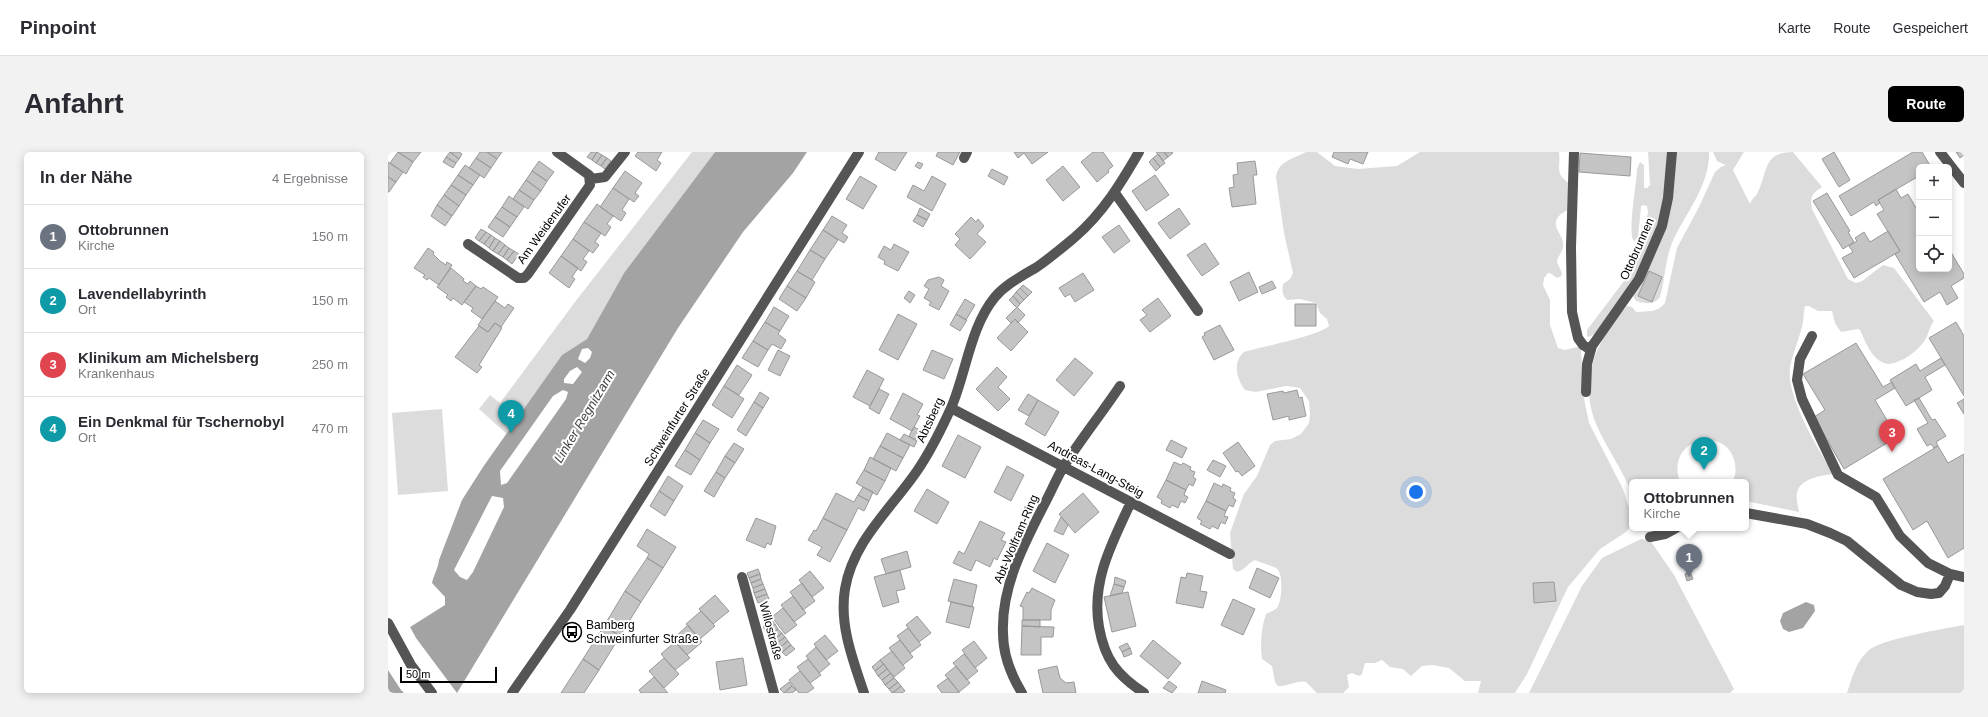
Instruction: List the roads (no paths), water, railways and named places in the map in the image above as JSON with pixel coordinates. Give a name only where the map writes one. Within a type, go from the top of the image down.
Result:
[{"type":"street","points":[[561,153],[585,171],[591,179],[605,177],[625,152]]},
{"type":"street","name":"Schweinfurter Straße","points":[[512,693],[574,604],[859,152]]},
{"type":"street","name":"Abtsberg","points":[[864,693],[846,632],[844,602],[849,571],[859,549],[871,530],[917,471],[951,408],[973,342],[984,315],[994,299],[1004,288],[1039,265],[1075,237],[1098,215],[1115,193],[1139,152]]},
{"type":"street","points":[[1574,152],[1571,246],[1572,312],[1578,338],[1583,345],[1591,350]]},
{"type":"street","name":"Ottobrunnen","points":[[1586,392],[1587,364],[1591,350],[1599,335],[1639,279],[1655,244],[1665,216],[1672,152]]},
{"type":"street","points":[[1940,152],[1964,183]]},
{"type":"street","name":"Am Weidenufer","points":[[468,244],[518,278],[524,278],[588,190],[591,179]]},
{"type":"street","points":[[1115,193],[1198,311]]},
{"type":"street","points":[[1812,336],[1800,359],[1797,380],[1802,399],[1838,475],[1876,497],[1900,536],[1928,563],[1950,574],[1964,577]]},
{"type":"street","name":"Abt-Wolfram-Ring","points":[[1022,693],[1013,678],[1006,656],[1003,633],[1007,592],[1013,572],[1034,525],[1064,466],[1120,386]]},
{"type":"street","name":"Andreas-Lang-Steig","points":[[951,408],[1230,554]]},
{"type":"street","points":[[1132,502],[1108,550],[1102,567],[1099,581],[1097,607],[1100,634],[1105,652],[1111,664],[1123,677],[1144,693]]},
{"type":"street","points":[[1749,514],[1807,524],[1830,533],[1847,541],[1901,585],[1916,592],[1931,594],[1939,593],[1945,586],[1950,574]]},
{"type":"street","points":[[1650,537],[1665,534],[1670,531]]},
{"type":"street","name":"Willostraße","points":[[742,577],[774,693]]},
{"type":"street","points":[[388,623],[410,665],[432,693]]},
{"type":"water","name":"Linker Regnitzarm","points":[[715,152],[807,152],[793,173],[743,232],[678,328],[457,693],[388,693],[388,641],[445,605],[445,597],[432,583],[439,560],[462,500],[483,467],[562,355],[587,339],[624,273]],"holes":[[[588,348],[592,352],[590,358],[585,363],[578,359],[582,349]],[[577,367],[582,372],[573,384],[564,383],[564,379],[570,371]],[[563,390],[568,392],[566,399],[507,483],[501,485],[500,471],[553,396]],[[492,496],[503,498],[504,507],[473,572],[467,580],[460,577],[454,570]]]},
{"type":"water","points":[[1806,602],[1814,605],[1815,611],[1803,628],[1789,632],[1783,629],[1780,621],[1783,613]]},
{"type":"place","name":"Ein Denkmal für Tschernobyl","points":[[511,433]]},
{"type":"place","name":"Klinikum am Michelsberg","points":[[1892,452]]},
{"type":"place","name":"Lavendellabyrinth","points":[[1704,470]]},
{"type":"place","name":"Ottobrunnen","points":[[1689,577]]},
{"type":"place","name":"Bamberg Schweinfurter Straße","points":[[572,632]]}]
